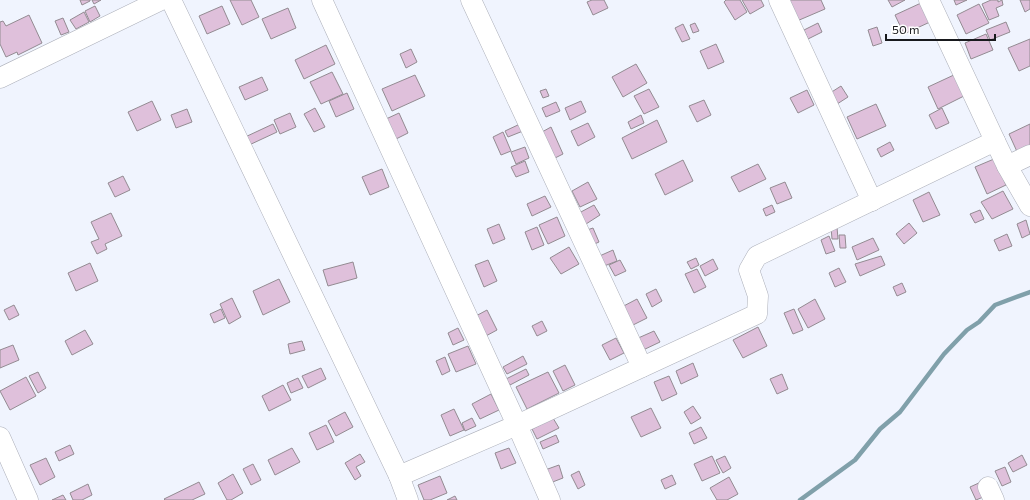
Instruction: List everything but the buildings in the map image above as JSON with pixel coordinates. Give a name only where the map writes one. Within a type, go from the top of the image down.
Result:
[{"type":"street","points":[[0,78],[161,0]]},
{"type":"street","points":[[171,0],[399,476],[408,500]]},
{"type":"street","points":[[322,0],[550,500]]},
{"type":"street","points":[[471,0],[642,367]]},
{"type":"street","points":[[779,0],[872,201]]},
{"type":"street","points":[[929,0],[1007,166],[1030,206]]},
{"type":"street","points":[[399,476],[517,425],[757,314],[758,296],[749,270],[757,256],[995,141]]},
{"type":"street","points":[[1007,166],[1030,155]]},
{"type":"street","points":[[0,437],[28,500]]},
{"type":"waterway","points":[[800,500],[855,460],[880,429],[900,412],[944,354],[967,330],[979,322],[995,305],[1030,292]]}]
